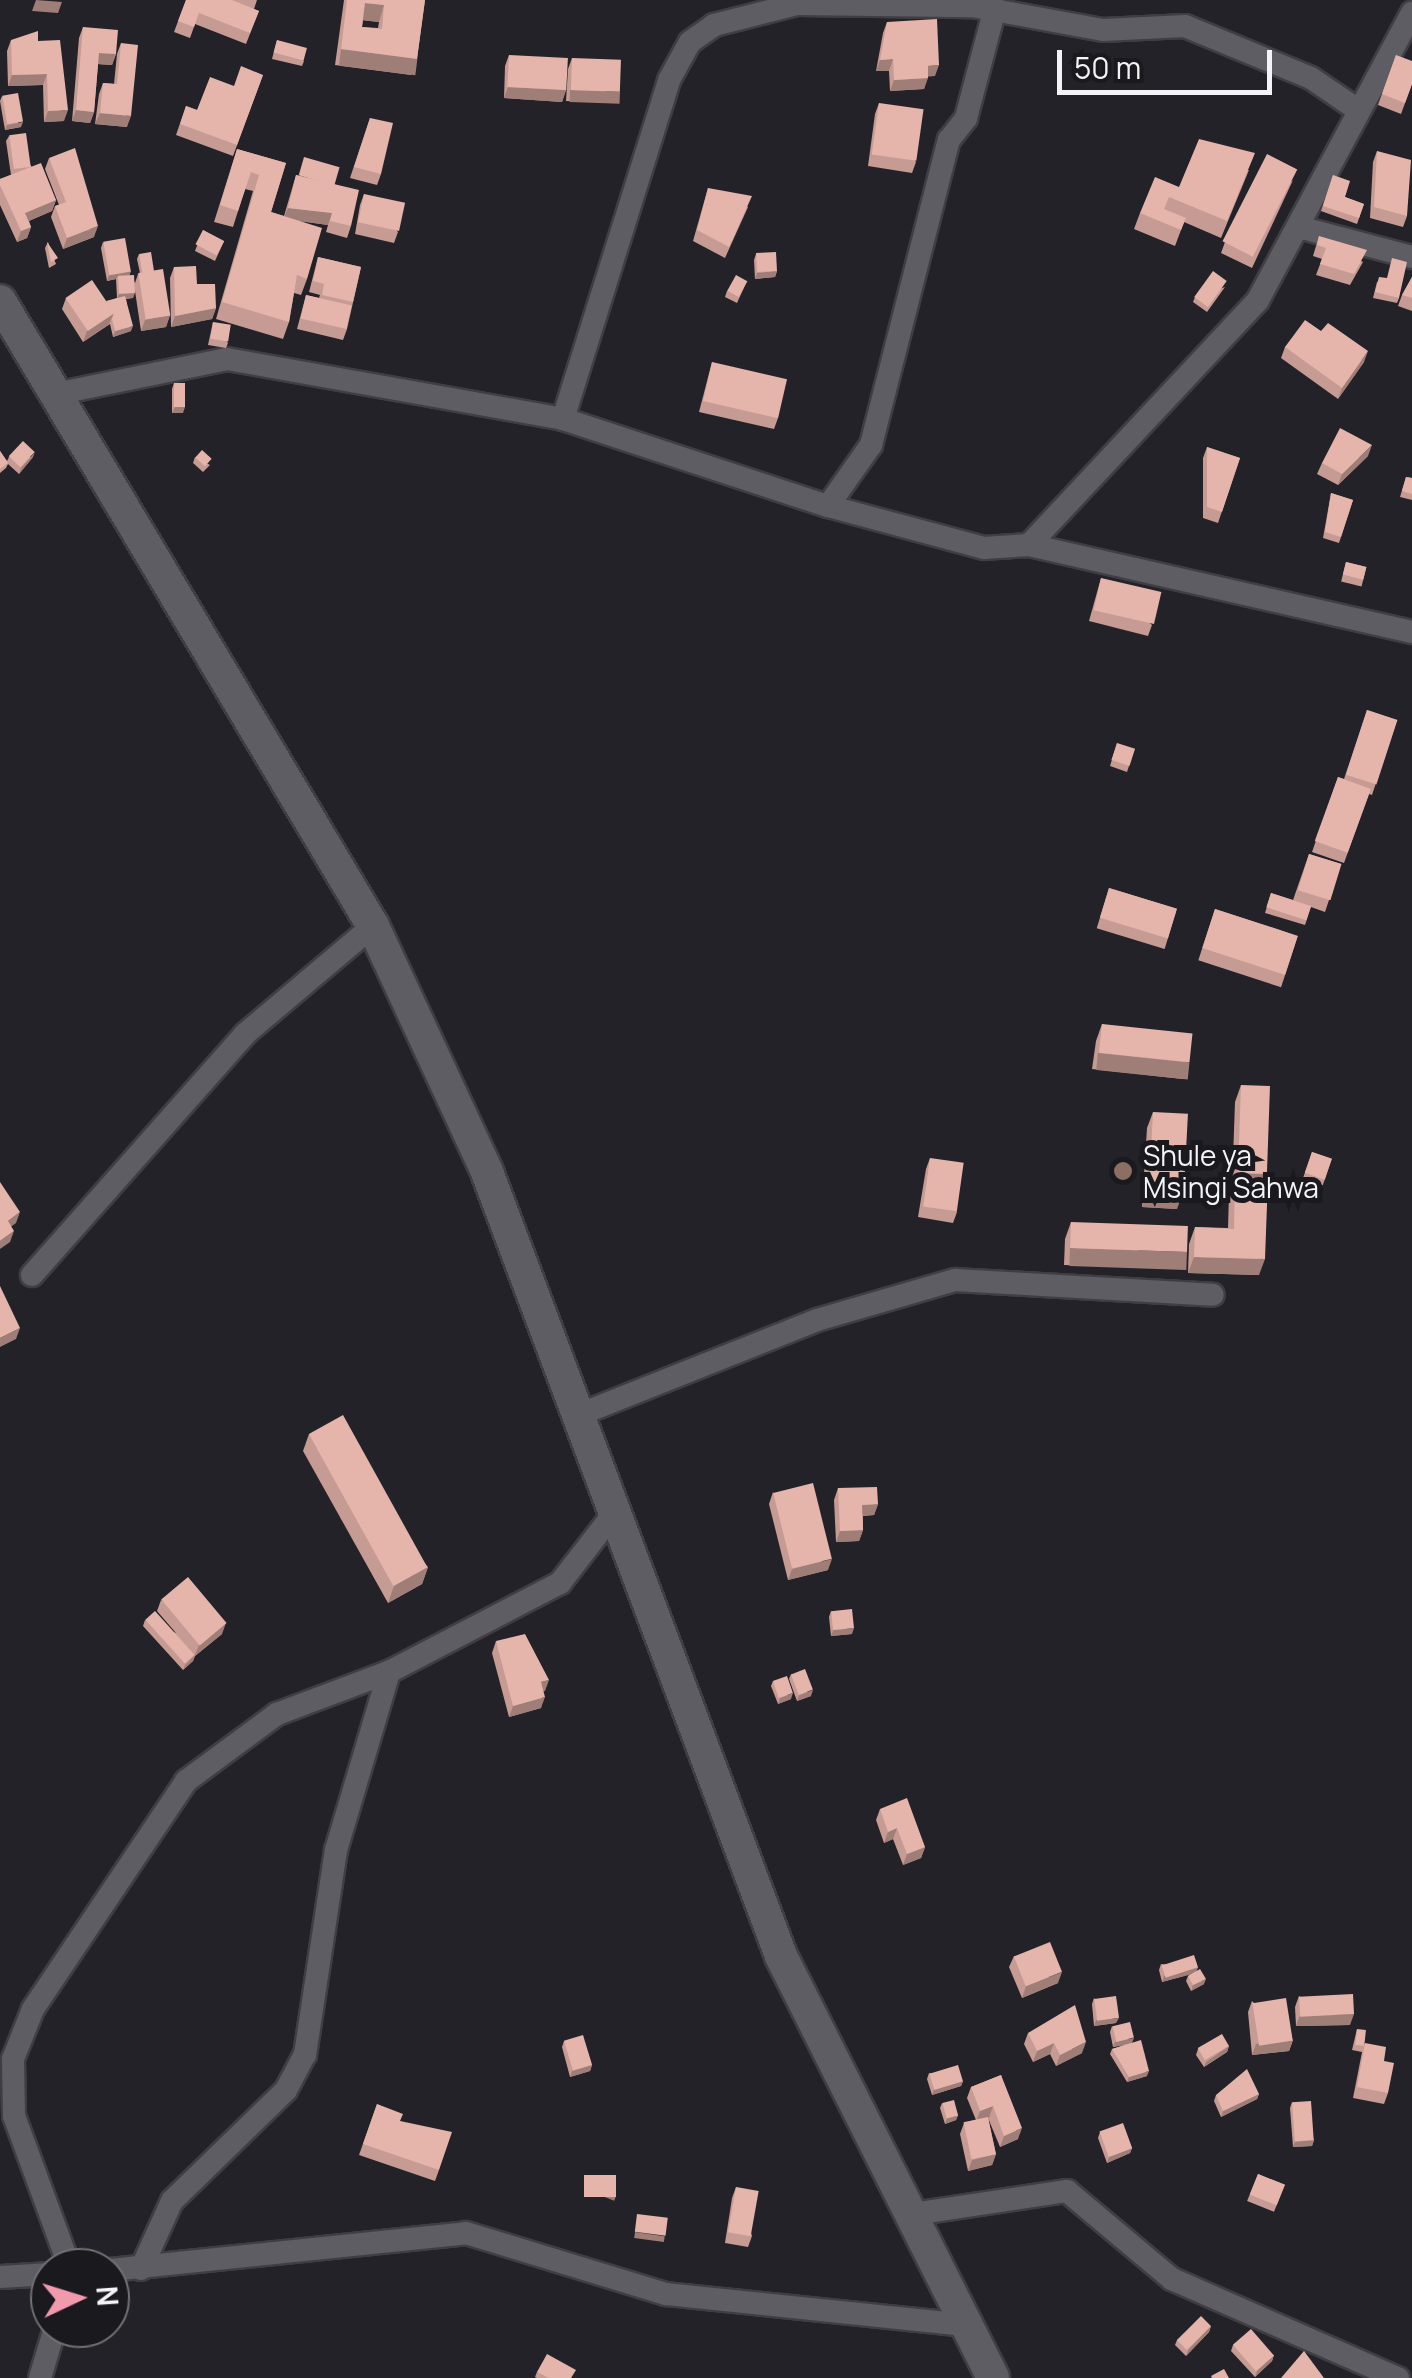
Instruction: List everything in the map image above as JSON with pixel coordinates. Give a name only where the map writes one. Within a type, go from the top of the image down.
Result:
[{"type":"main road","points":[[0,301],[60,393],[374,926],[486,1172],[582,1414],[780,1956],[993,2378]]},
{"type":"street","points":[[563,419],[670,80],[690,42],[714,25],[794,2],[995,8],[1103,30],[1218,34],[1358,110]]},
{"type":"street","points":[[828,506],[870,445],[948,140],[966,118],[995,8]]},
{"type":"street","points":[[1029,544],[1258,300],[1302,228],[1358,110],[1412,13]]},
{"type":"street","points":[[1302,228],[1412,257]]},
{"type":"street","points":[[60,393],[228,359],[563,419],[828,506],[984,548],[1029,544],[1412,632]]},
{"type":"street","points":[[32,1275],[246,1034],[374,926]]},
{"type":"street","points":[[582,1414],[817,1320],[955,1280],[1212,1294]]},
{"type":"street","points":[[63,2248],[6,2082],[33,2009],[186,1781],[277,1714],[389,1672],[560,1582],[618,1508]]},
{"type":"street","points":[[141,2269],[172,2201],[286,2090],[305,2056],[336,1850],[389,1672]]},
{"type":"street","points":[[913,2214],[1067,2191],[1172,2280],[1398,2378]]},
{"type":"street","points":[[130,2269],[466,2233],[666,2294],[964,2325]]},
{"type":"street","points":[[0,2277],[30,2275]]},
{"type":"street","points":[[40,2378],[49,2348]]},
{"type":"building","points":[[186,0],[232,0],[259,11],[250,33],[199,13],[194,27],[178,21]]},
{"type":"building","points":[[347,0],[425,0],[417,59],[341,49]],"holes":[[[365,3],[384,5],[382,29],[362,27]]]},
{"type":"building","points":[[937,19],[939,65],[928,66],[928,78],[894,80],[893,59],[880,60],[887,22]]},
{"type":"building","points":[[83,27],[118,30],[116,54],[99,53],[94,112],[76,110]]},
{"type":"building","points":[[38,31],[38,41],[60,40],[68,110],[48,111],[47,74],[12,75],[11,40]]},
{"type":"building","points":[[277,40],[307,48],[304,61],[274,53]]},
{"type":"building","points":[[121,43],[138,45],[131,116],[100,113],[103,83],[117,84]]},
{"type":"building","points":[[509,55],[568,58],[566,90],[507,87]]},
{"type":"building","points":[[1396,55],[1412,61],[1412,84],[1405,103],[1382,94]]},
{"type":"building","points":[[572,58],[621,60],[620,92],[571,90]]},
{"type":"building","points":[[241,66],[263,75],[237,145],[180,124],[186,106],[197,110],[210,77],[234,86]]},
{"type":"building","points":[[18,93],[23,122],[7,124],[2,96]]},
{"type":"building","points":[[879,103],[924,109],[916,161],[872,154]]},
{"type":"building","points":[[370,118],[393,123],[381,174],[354,167]]},
{"type":"building","points":[[26,133],[31,167],[14,169],[9,135]]},
{"type":"building","points":[[1199,139],[1255,153],[1227,221],[1169,197],[1164,209],[1186,218],[1181,230],[1140,213],[1155,177],[1179,187]]},
{"type":"building","points":[[75,148],[98,226],[67,238],[55,206],[66,202],[49,158]]},
{"type":"building","points":[[237,149],[286,163],[271,212],[322,228],[307,279],[297,275],[289,322],[222,302],[259,175],[251,172],[238,211],[220,205]]},
{"type":"building","points":[[1377,151],[1411,160],[1407,216],[1374,207]]},
{"type":"building","points":[[1267,154],[1297,169],[1253,257],[1223,241]]},
{"type":"building","points":[[304,157],[340,167],[334,185],[299,175]]},
{"type":"building","points":[[41,163],[56,200],[25,213],[31,227],[21,231],[0,179]]},
{"type":"building","points":[[296,175],[359,190],[351,226],[330,221],[332,213],[288,208]]},
{"type":"building","points":[[1333,175],[1350,181],[1345,197],[1364,204],[1359,218],[1323,206]]},
{"type":"building","points":[[708,188],[752,196],[729,247],[697,230]]},
{"type":"building","points":[[364,194],[405,203],[399,231],[358,222]]},
{"type":"building","points":[[203,230],[224,241],[217,255],[195,244]]},
{"type":"building","points":[[1319,236],[1367,250],[1354,274],[1320,264],[1326,248],[1317,245]]},
{"type":"building","points":[[125,238],[131,271],[109,275],[103,242]]},
{"type":"building","points":[[47,242],[58,258],[51,262]]},
{"type":"building","points":[[151,252],[154,271],[142,273],[139,254]]},
{"type":"building","points":[[776,252],[777,271],[757,272],[756,253]]},
{"type":"building","points":[[318,257],[361,267],[353,302],[322,295],[324,284],[313,281]]},
{"type":"building","points":[[1392,258],[1407,262],[1399,298],[1375,292],[1379,277],[1387,278]]},
{"type":"building","points":[[196,266],[197,284],[215,284],[216,308],[175,316],[174,267]]},
{"type":"building","points":[[163,269],[170,315],[146,319],[138,273]]},
{"type":"building","points":[[1213,271],[1227,281],[1208,307],[1194,297]]},
{"type":"building","points":[[134,275],[135,293],[119,294],[118,276]]},
{"type":"building","points":[[736,275],[747,281],[739,297],[727,291]]},
{"type":"building","points":[[1412,277],[1412,298],[1402,295]]},
{"type":"building","points":[[92,280],[114,313],[88,331],[65,298]]},
{"type":"building","points":[[306,295],[352,306],[346,329],[301,318]]},
{"type":"building","points":[[125,296],[133,326],[115,331],[114,313],[106,301]]},
{"type":"building","points":[[1305,320],[1321,331],[1328,323],[1368,351],[1342,388],[1285,347]]},
{"type":"building","points":[[213,322],[231,325],[228,342],[210,339]]},
{"type":"building","points":[[712,362],[787,379],[778,418],[703,401]]},
{"type":"building","points":[[174,383],[185,383],[185,407],[174,407]]},
{"type":"building","points":[[1340,428],[1372,445],[1342,474],[1322,463]]},
{"type":"building","points":[[23,441],[35,452],[20,467],[9,456]]},
{"type":"building","points":[[1207,447],[1240,458],[1222,512],[1207,507]]},
{"type":"building","points":[[202,450],[212,459],[205,466],[195,457]]},
{"type":"building","points":[[0,451],[8,463],[0,469]]},
{"type":"building","points":[[1406,477],[1412,478],[1412,494],[1402,491]]},
{"type":"building","points":[[1331,493],[1353,500],[1341,537],[1325,532]]},
{"type":"building","points":[[1346,562],[1366,567],[1363,580],[1343,575]]},
{"type":"building","points":[[1101,578],[1161,592],[1154,624],[1094,610]]},
{"type":"building","points":[[1367,710],[1397,720],[1376,785],[1346,775]]},
{"type":"building","points":[[1117,743],[1135,749],[1130,766],[1111,760]]},
{"type":"building","points":[[1338,777],[1371,789],[1348,853],[1315,841]]},
{"type":"building","points":[[1309,854],[1342,864],[1330,900],[1298,890]]},
{"type":"building","points":[[1109,888],[1177,909],[1168,938],[1100,918]]},
{"type":"building","points":[[1271,893],[1311,906],[1306,920],[1266,907]]},
{"type":"building","points":[[1215,909],[1298,936],[1285,975],[1202,948]]},
{"type":"building","points":[[1102,1024],[1193,1034],[1189,1062],[1099,1053]]},
{"type":"building","points":[[1241,1085],[1270,1086],[1267,1174],[1238,1173]]},
{"type":"building","points":[[1153,1112],[1188,1114],[1184,1192],[1149,1190]]},
{"type":"building","points":[[1312,1152],[1332,1159],[1325,1180],[1305,1173]]},
{"type":"building","points":[[930,1158],[964,1163],[957,1211],[923,1207]]},
{"type":"building","points":[[1235,1177],[1268,1178],[1265,1259],[1194,1257],[1195,1227],[1234,1229]]},
{"type":"building","points":[[0,1182],[20,1212],[8,1221],[14,1231],[0,1241]]},
{"type":"building","points":[[1071,1222],[1188,1226],[1187,1252],[1070,1248]]},
{"type":"building","points":[[0,1286],[20,1328],[0,1338]]},
{"type":"building","points":[[343,1415],[427,1567],[393,1586],[309,1434]]},
{"type":"building","points":[[813,1483],[832,1559],[792,1569],[773,1493]]},
{"type":"building","points":[[877,1487],[878,1504],[862,1505],[863,1530],[840,1531],[838,1488]]},
{"type":"building","points":[[188,1577],[227,1623],[200,1645],[161,1599]]},
{"type":"building","points":[[852,1609],[854,1628],[833,1630],[831,1611]]},
{"type":"building","points":[[155,1611],[194,1655],[185,1664],[145,1620]]},
{"type":"building","points":[[525,1634],[549,1680],[541,1682],[545,1697],[513,1706],[496,1641]]},
{"type":"building","points":[[805,1669],[813,1690],[799,1695],[791,1674]]},
{"type":"building","points":[[787,1676],[793,1693],[779,1698],[773,1681]]},
{"type":"building","points":[[907,1798],[925,1847],[907,1854],[897,1828],[888,1832],[880,1809]]},
{"type":"building","points":[[1050,1942],[1062,1972],[1026,1986],[1014,1957]]},
{"type":"building","points":[[1194,1955],[1198,1967],[1166,1978],[1162,1966]]},
{"type":"building","points":[[1200,1969],[1206,1979],[1193,1985],[1188,1976]]},
{"type":"building","points":[[1353,1994],[1354,2014],[1300,2017],[1299,1997]]},
{"type":"building","points":[[1116,1996],[1119,2018],[1097,2021],[1094,1999]]},
{"type":"building","points":[[1286,1998],[1293,2040],[1259,2046],[1252,2003]]},
{"type":"building","points":[[1075,2005],[1086,2042],[1060,2055],[1054,2043],[1037,2051],[1028,2033]]},
{"type":"building","points":[[1130,2022],[1134,2038],[1116,2042],[1113,2026]]},
{"type":"building","points":[[1357,2029],[1366,2030],[1364,2046],[1355,2045]]},
{"type":"building","points":[[1222,2034],[1229,2046],[1205,2060],[1198,2048]]},
{"type":"building","points":[[583,2035],[592,2065],[573,2070],[564,2041]]},
{"type":"building","points":[[1141,2040],[1149,2071],[1129,2077],[1112,2049]]},
{"type":"building","points":[[1365,2043],[1386,2047],[1384,2061],[1394,2063],[1388,2093],[1357,2087]]},
{"type":"building","points":[[958,2065],[963,2081],[934,2090],[929,2074]]},
{"type":"building","points":[[1247,2069],[1259,2094],[1223,2111],[1216,2095]]},
{"type":"building","points":[[1001,2075],[1022,2128],[1004,2136],[993,2106],[980,2111],[971,2087]]},
{"type":"building","points":[[954,2100],[958,2115],[947,2119],[942,2103]]},
{"type":"building","points":[[1311,2101],[1314,2140],[1295,2141],[1292,2102]]},
{"type":"building","points":[[377,2104],[403,2114],[400,2121],[452,2132],[439,2170],[363,2144]]},
{"type":"building","points":[[988,2117],[996,2154],[971,2159],[964,2122]]},
{"type":"building","points":[[1123,2123],[1132,2148],[1109,2157],[1100,2132]]},
{"type":"building","points":[[1258,2174],[1285,2185],[1277,2205],[1250,2194]]},
{"type":"building","points":[[584,2175],[616,2175],[616,2197],[584,2197]]},
{"type":"building","points":[[736,2187],[759,2191],[751,2236],[728,2232]]},
{"type":"building","points":[[637,2214],[668,2218],[666,2236],[635,2232]]},
{"type":"building","points":[[1201,2316],[1211,2326],[1187,2350],[1177,2340]]},
{"type":"building","points":[[1251,2329],[1274,2355],[1256,2371],[1233,2345]]},
{"type":"building","points":[[1304,2351],[1324,2378],[1281,2378]]},
{"type":"building","points":[[547,2354],[576,2370],[571,2378],[549,2378],[537,2372]]},
{"type":"building","points":[[1224,2369],[1229,2378],[1212,2378],[1211,2376]]},
{"type":"place","name":"Shule ya Msingi Sahwa","points":[[1123,1171]]}]
